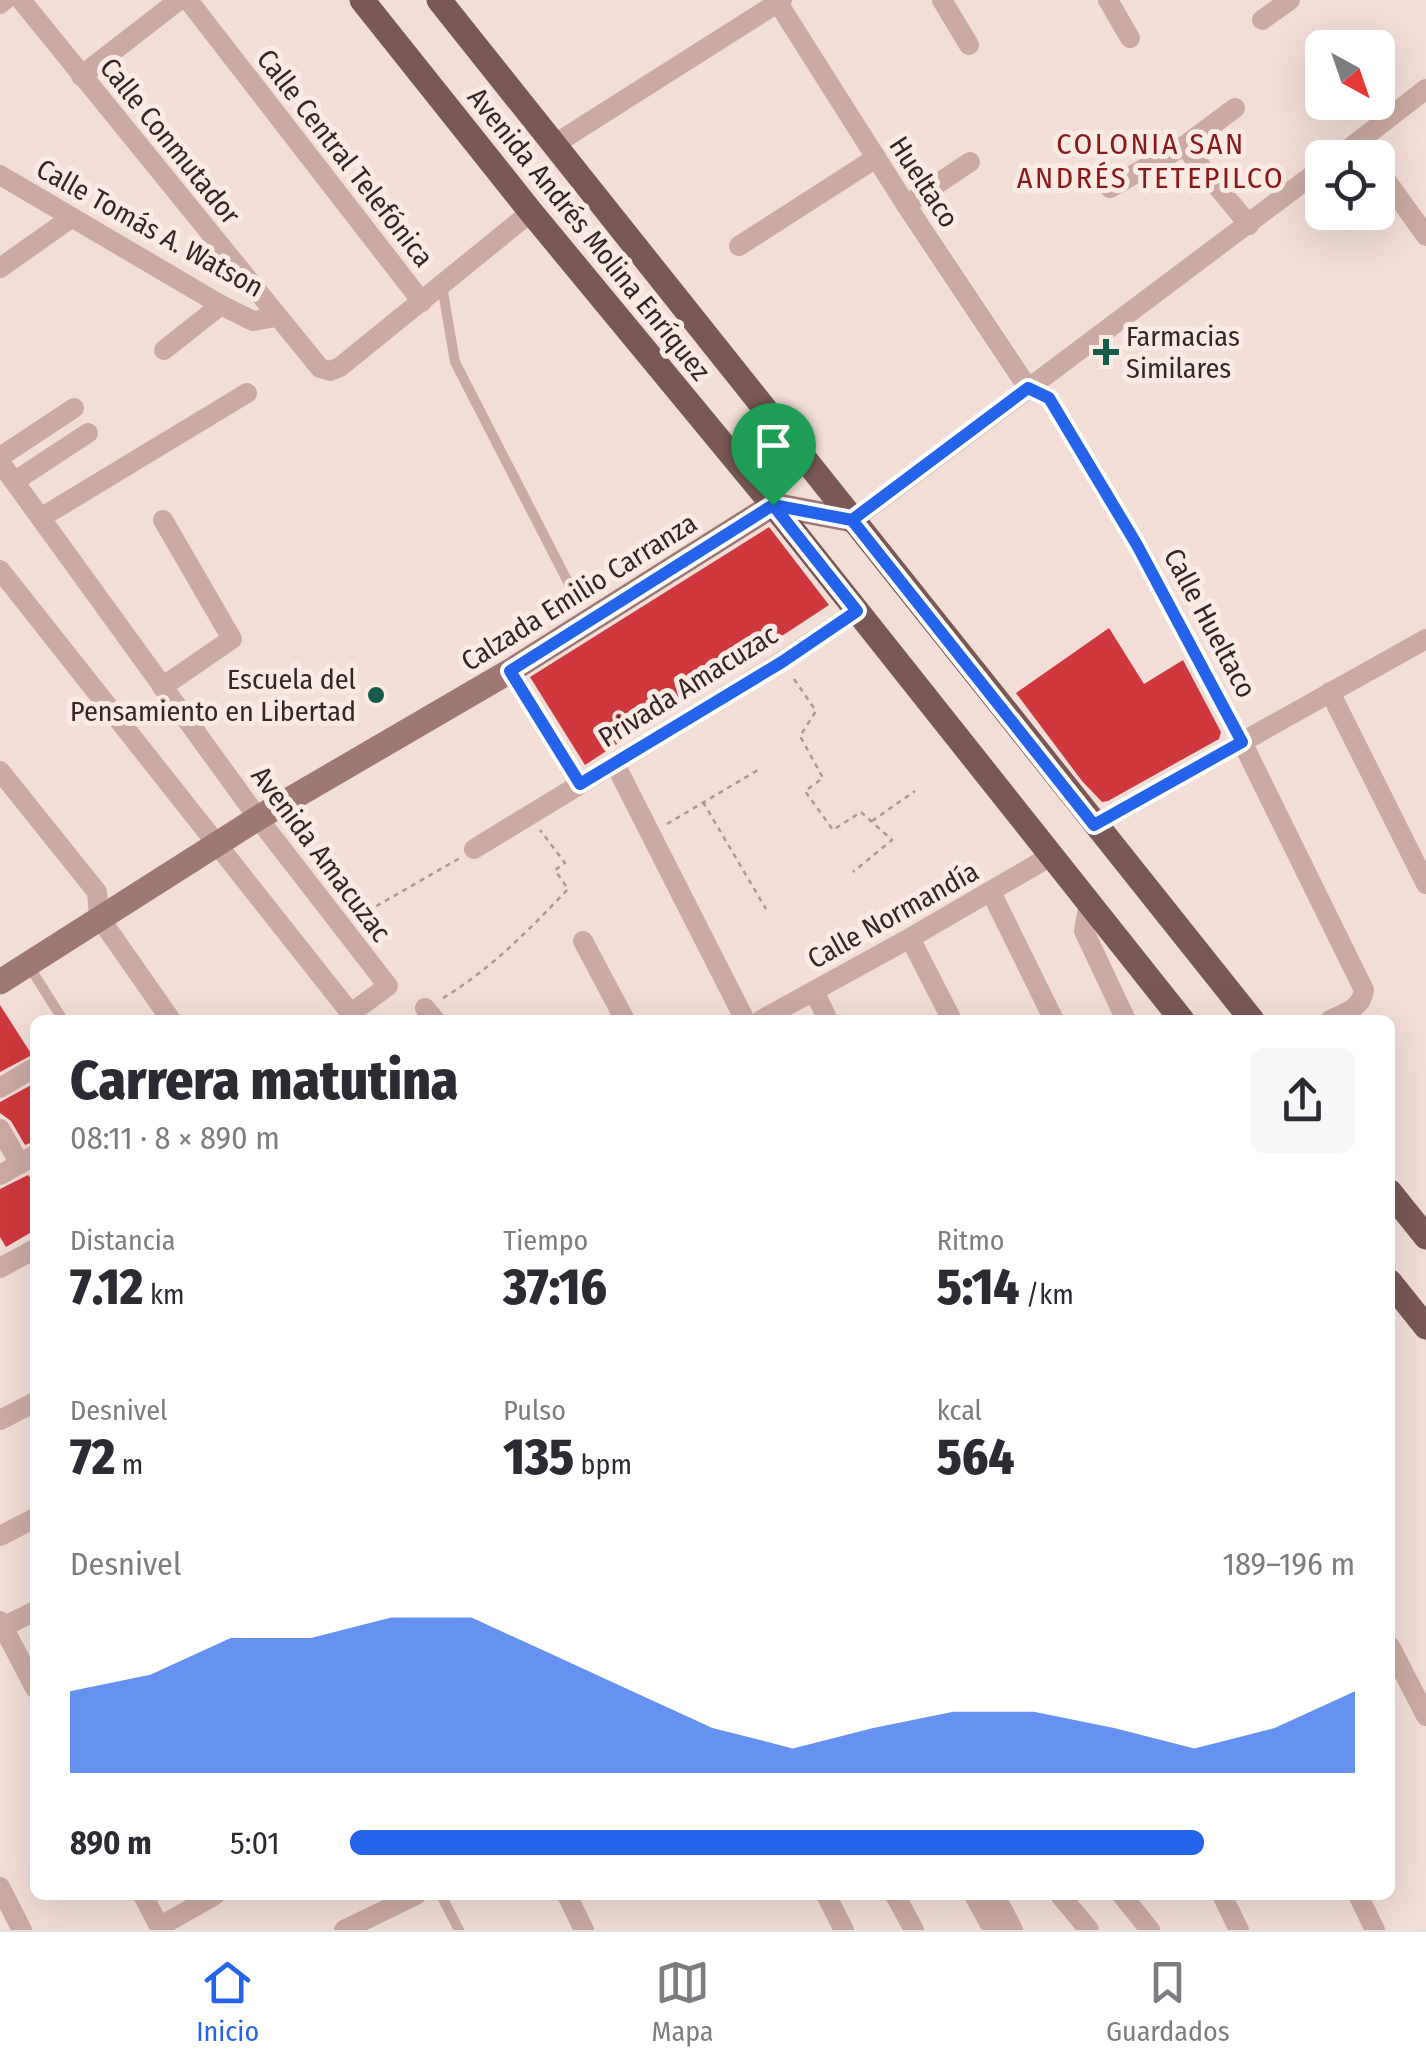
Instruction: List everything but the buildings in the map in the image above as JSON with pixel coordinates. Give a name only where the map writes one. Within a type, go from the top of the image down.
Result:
[{"type":"main road","name":"Avenida Andrés Molina Enríquez","points":[[362,0],[773,505],[1178,1015]]},
{"type":"main road","name":"Avenida Andrés Molina Enríquez","points":[[439,0],[1248,1015]]},
{"type":"main road","points":[[1395,1198],[1426,1237]]},
{"type":"main road","points":[[1395,1292],[1426,1327]]},
{"type":"street","name":"Calle Conmutador","points":[[21,0],[320,368],[340,367],[422,302]]},
{"type":"street","points":[[82,76],[179,0]]},
{"type":"street","name":"Calle Central Telefónica","points":[[188,0],[422,302]]},
{"type":"street","points":[[942,0],[970,45]]},
{"type":"street","points":[[1108,0],[1130,38]]},
{"type":"street","points":[[1262,20],[1290,0]]},
{"type":"street","points":[[555,144],[780,1]]},
{"type":"street","name":"Hueltaco","points":[[780,1],[906,205],[1028,388]]},
{"type":"street","points":[[1373,140],[1426,89]]},
{"type":"street","points":[[1110,188],[1184,146],[1235,108]]},
{"type":"street","points":[[1184,146],[1249,225]]},
{"type":"street","points":[[739,246],[876,158]]},
{"type":"street","points":[[906,205],[970,162]]},
{"type":"street","name":"Calle Tomás A. Watson","points":[[0,175],[221,306],[253,321],[276,317]]},
{"type":"street","points":[[773,505],[852,520],[1305,181]]},
{"type":"street","points":[[1395,193],[1426,236]]},
{"type":"street","points":[[422,302],[531,212]]},
{"type":"street","points":[[0,268],[72,218]]},
{"type":"street","points":[[164,350],[221,306]]},
{"type":"street","name":"Calle Hueltaco","points":[[1028,388],[1049,398],[1137,545],[1242,742],[1364,990],[1362,1001],[1340,1015]]},
{"type":"street","points":[[42,516],[247,393]]},
{"type":"street","points":[[0,460],[74,408]]},
{"type":"street","points":[[15,482],[88,433]]},
{"type":"street","name":"Avenida Amacuzac","points":[[0,460],[258,818],[388,986],[356,1015]]},
{"type":"street","name":"Calzada Emilio Carranza","points":[[0,982],[258,818],[510,671],[773,505]]},
{"type":"street","points":[[162,687],[232,639],[163,520]]},
{"type":"street","points":[[0,570],[352,1015]]},
{"type":"street","name":"Privada Amacuzac","points":[[474,849],[782,662],[857,611]]},
{"type":"street","points":[[1094,825],[1426,640]]},
{"type":"street","points":[[510,671],[580,784]]},
{"type":"street","points":[[1330,692],[1426,884]]},
{"type":"street","points":[[615,764],[742,1015]]},
{"type":"street","points":[[0,770],[97,892],[99,917],[168,1015]]},
{"type":"street","name":"Calle Normandía","points":[[769,1015],[1051,856]]},
{"type":"street","points":[[991,892],[1052,1015]]},
{"type":"street","points":[[1089,902],[1084,931],[1124,1015]]},
{"type":"street","points":[[910,938],[949,1015]]},
{"type":"street","points":[[583,941],[622,1015]]},
{"type":"street","points":[[814,991],[826,1015]]},
{"type":"street","points":[[0,1088],[30,1070]]},
{"type":"street","points":[[0,1129],[27,1160],[0,1175]]},
{"type":"street","points":[[0,1268],[30,1252]]},
{"type":"street","points":[[0,1420],[30,1405]]},
{"type":"street","points":[[0,1536],[30,1521]]},
{"type":"street","points":[[30,1612],[2,1624],[30,1678]]},
{"type":"street","points":[[1395,1656],[1426,1716]]},
{"type":"street","points":[[0,1886],[22,1930]]},
{"type":"street","points":[[146,1900],[160,1928],[207,1900]]},
{"type":"street","points":[[344,1930],[406,1900]]},
{"type":"street","points":[[569,1900],[584,1930]]},
{"type":"street","points":[[829,1900],[844,1930]]},
{"type":"street","points":[[899,1900],[914,1930]]},
{"type":"street","points":[[977,1900],[993,1930]]},
{"type":"street","points":[[998,1900],[1013,1930]]},
{"type":"street","points":[[1064,1900],[1089,1930]]},
{"type":"street","points":[[1126,1900],[1150,1930]]},
{"type":"street","points":[[1224,1900],[1239,1930]]},
{"type":"street","points":[[1361,1900],[1376,1930]]},
{"type":"lane","points":[[442,285],[455,362],[569,584]]},
{"type":"lane","points":[[29,966],[60,1015]]},
{"type":"lane","points":[[444,1900],[460,1930]]},
{"type":"path","points":[[782,662],[816,711],[800,736],[822,778],[806,791],[832,830],[861,812],[892,840],[852,872]]},
{"type":"path","points":[[652,833],[758,770]]},
{"type":"path","points":[[872,821],[914,790]]},
{"type":"path","points":[[703,802],[766,909]]},
{"type":"path","points":[[430,1014],[504,952],[568,889],[555,870],[564,863],[530,817]]},
{"type":"path","points":[[340,927],[474,849]]},
{"type":"place","name":"Farmacias Similares","points":[[1106,352]]},
{"type":"place","name":"Escuela del Pensamiento en Libertad","points":[[376,695]]},
{"type":"district","name":"COLONIA SAN ANDRÉS TETEPILCO","points":[[1151,161]]},
{"type":"route","points":[[773,505],[510,671],[580,784],[782,662],[857,611],[773,505],[852,520],[1094,825],[1242,742],[1137,545],[1049,398],[1028,388],[852,520],[773,505]]}]
